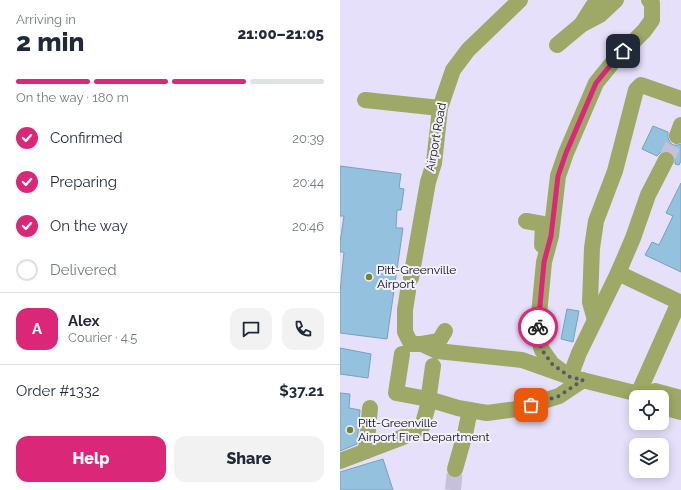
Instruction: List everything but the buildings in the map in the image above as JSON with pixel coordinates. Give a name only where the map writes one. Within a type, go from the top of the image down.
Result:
[{"type":"street","name":"Airport Road","points":[[520,0],[468,50],[453,70],[440,108],[434,163],[428,182],[409,284],[405,310],[405,332],[411,344],[422,344],[437,351],[522,360],[577,378],[629,392]]},
{"type":"street","points":[[582,25],[593,6],[599,0]]},
{"type":"street","points":[[557,45],[582,25],[600,15],[616,0]]},
{"type":"street","name":"Airport Road","points":[[522,360],[530,351],[537,335],[544,262],[551,236],[558,176],[566,153],[596,83],[613,62],[644,31],[652,20],[652,3],[649,0]]},
{"type":"street","points":[[595,320],[590,302],[592,248],[596,221],[615,171],[636,90],[641,85],[681,99]]},
{"type":"street","points":[[365,100],[440,108]]},
{"type":"street","points":[[402,354],[396,393],[486,413],[517,409],[559,396],[577,378],[579,353],[618,273],[633,238],[648,195],[666,160]]},
{"type":"street","points":[[526,221],[543,224],[542,251],[544,262]]},
{"type":"street","points":[[618,273],[678,302],[644,390]]},
{"type":"street","points":[[422,344],[439,341],[444,331]]},
{"type":"street","name":"Airport Road","points":[[537,335],[542,350],[552,364],[577,378]]},
{"type":"street","points":[[340,461],[403,437],[422,428],[427,409],[433,366]]},
{"type":"street","name":"Airport Road","points":[[669,395],[681,398]]},
{"type":"street","points":[[366,451],[370,408]]},
{"type":"street","points":[[669,409],[681,412]]},
{"type":"street","points":[[455,469],[470,410]]},
{"type":"tunnel","points":[[666,160],[677,136]]},
{"type":"tunnel","points":[[453,490],[455,469]]},
{"type":"way so far","points":[[531,405],[559,396],[583,380],[570,377],[552,364],[542,350],[537,335],[538,327]]},
{"type":"place","name":"Pitt-Greenville Airport","points":[[369,277]]},
{"type":"place","name":"Pitt-Greenville Airport Fire Department","points":[[350,430]]},
{"type":"route","points":[[538,327],[544,262],[551,236],[558,176],[566,153],[596,83],[623,51]]}]
